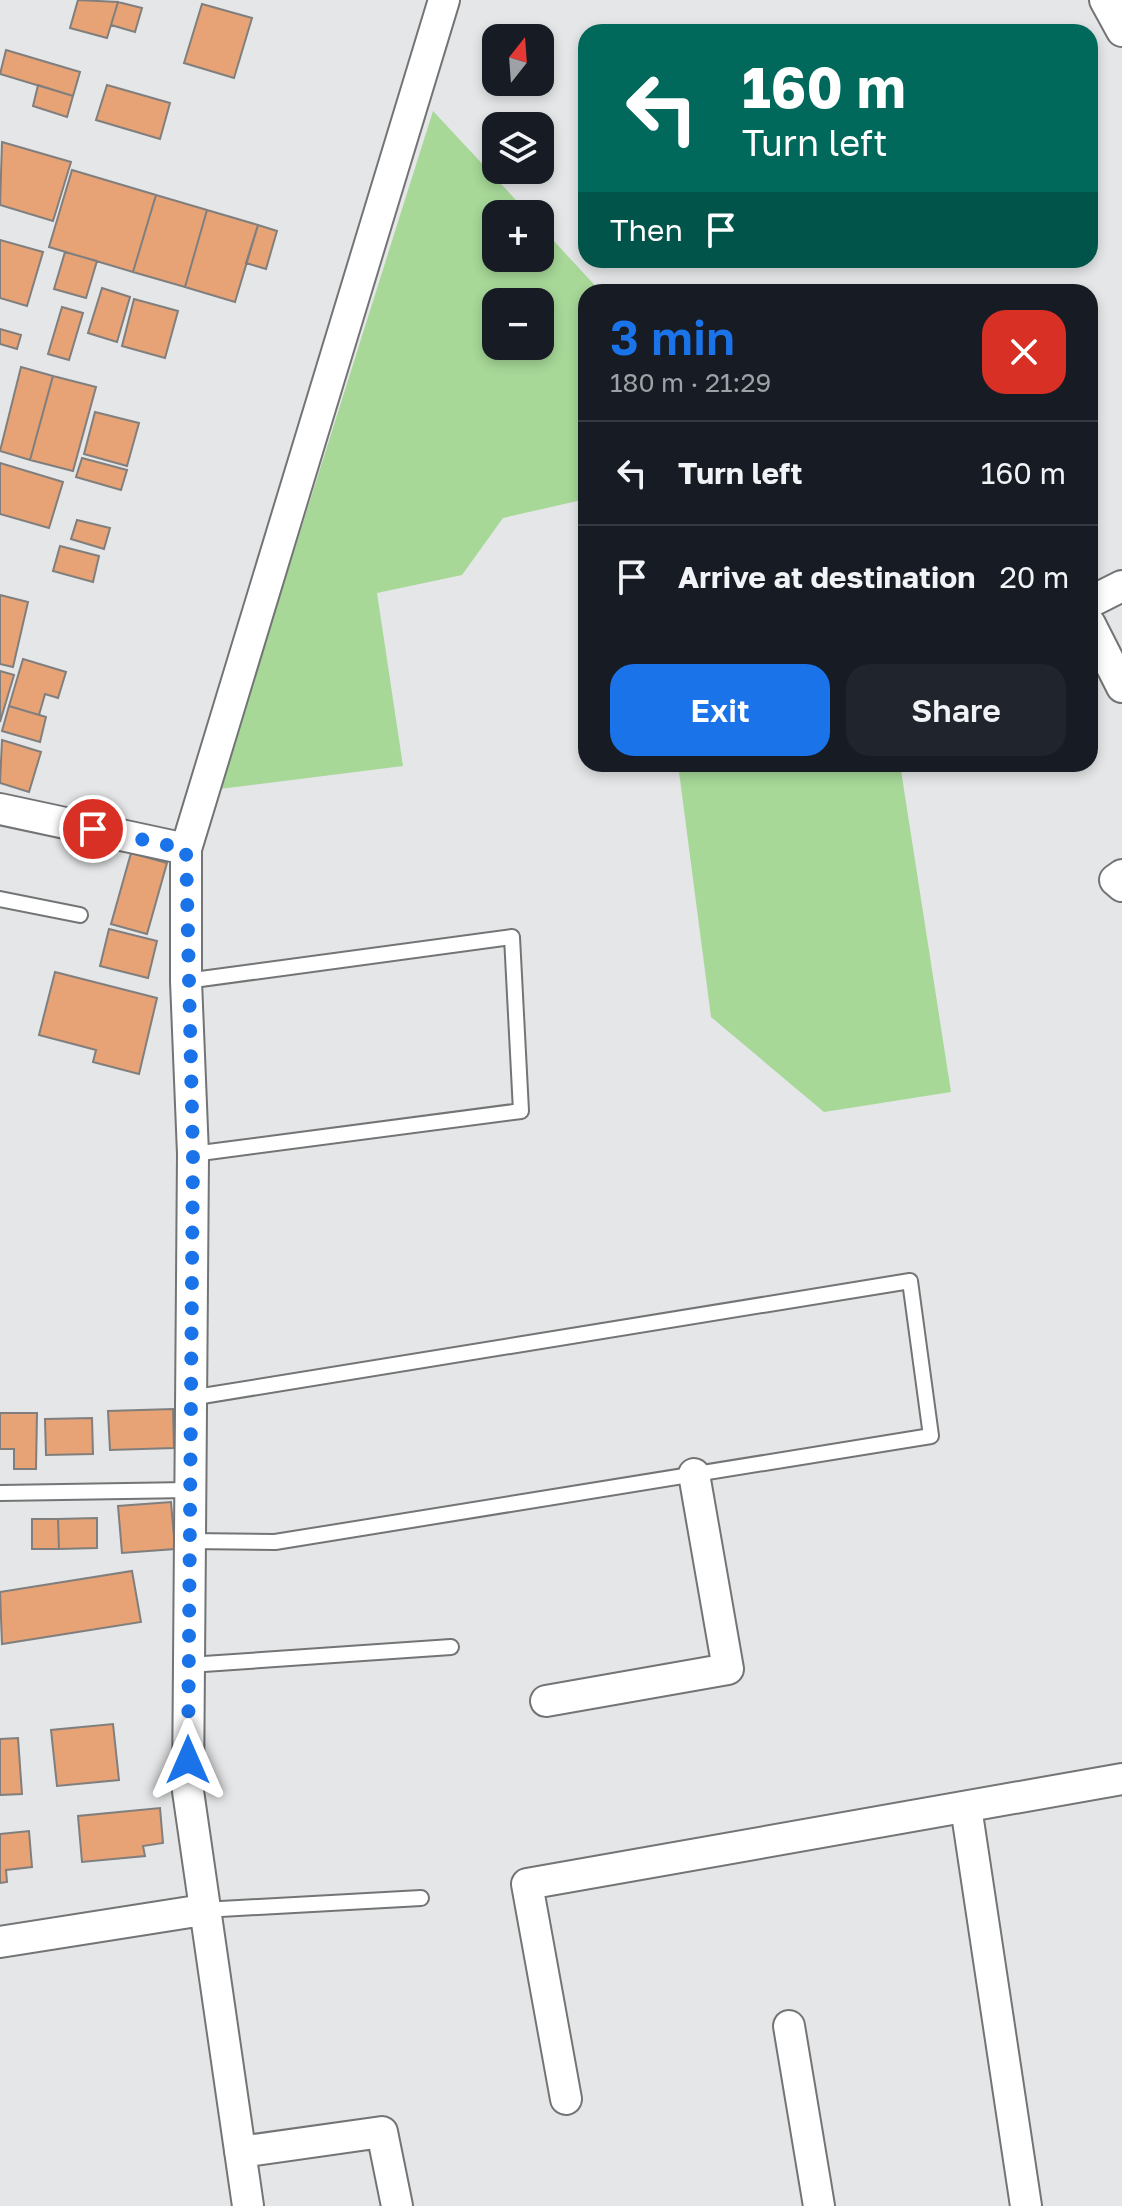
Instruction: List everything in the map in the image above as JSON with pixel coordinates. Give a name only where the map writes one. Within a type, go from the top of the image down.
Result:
[{"type":"street","points":[[248,2206],[188,1791],[193,1154],[186,981],[186,849],[444,0]]},
{"type":"street","points":[[1105,0],[1122,31]]},
{"type":"street","points":[[1098,598],[1122,586]]},
{"type":"street","points":[[1098,640],[1122,687]]},
{"type":"street","points":[[0,809],[186,849]]},
{"type":"street","points":[[1122,875],[1115,880],[1122,886]]},
{"type":"street","points":[[546,1701],[728,1669],[694,1474]]},
{"type":"street","points":[[566,2099],[527,1884],[1122,1779]]},
{"type":"street","points":[[966,1807],[1026,2206]]},
{"type":"street","points":[[0,1942],[203,1910]]},
{"type":"street","points":[[789,2026],[819,2206]]},
{"type":"street","points":[[240,2152],[382,2132],[397,2206]]},
{"type":"lane","points":[[0,899],[80,915]]},
{"type":"lane","points":[[186,981],[512,937],[521,1111],[193,1154]]},
{"type":"lane","points":[[188,1541],[275,1542],[931,1436],[910,1281],[190,1398]]},
{"type":"lane","points":[[0,1493],[189,1490]]},
{"type":"lane","points":[[189,1665],[451,1647]]},
{"type":"lane","points":[[203,1910],[421,1898]]},
{"type":"green space","points":[[433,111],[482,164],[482,184],[501,184],[516,200],[482,200],[482,272],[554,272],[554,241],[594,284],[578,284],[578,501],[503,518],[462,575],[377,593],[403,766],[219,789]]},
{"type":"green space","points":[[679,772],[901,772],[951,1092],[824,1112],[711,1017]]},
{"type":"building","points":[[78,0],[118,2],[107,38],[70,28]]},
{"type":"building","points":[[118,2],[142,8],[135,32],[111,25]]},
{"type":"building","points":[[202,4],[252,18],[234,78],[184,63]]},
{"type":"building","points":[[6,50],[80,72],[73,96],[0,74]]},
{"type":"building","points":[[38,85],[73,96],[67,117],[33,106]]},
{"type":"building","points":[[107,85],[170,103],[160,139],[96,120]]},
{"type":"building","points":[[2,142],[71,162],[53,221],[0,205]]},
{"type":"building","points":[[72,170],[156,195],[133,272],[49,247]]},
{"type":"building","points":[[156,195],[207,210],[185,287],[133,272]]},
{"type":"building","points":[[207,210],[258,225],[235,302],[185,287]]},
{"type":"building","points":[[258,225],[277,231],[266,269],[246,263]]},
{"type":"building","points":[[0,240],[43,252],[27,306],[0,298]]},
{"type":"building","points":[[65,252],[97,261],[86,298],[54,289]]},
{"type":"building","points":[[102,288],[130,297],[117,342],[88,333]]},
{"type":"building","points":[[134,299],[178,311],[165,358],[122,346]]},
{"type":"building","points":[[62,307],[83,313],[69,360],[48,354]]},
{"type":"building","points":[[0,329],[21,335],[17,349],[0,344]]},
{"type":"building","points":[[21,367],[53,376],[30,460],[0,451]]},
{"type":"building","points":[[53,376],[96,387],[73,471],[30,460]]},
{"type":"building","points":[[95,412],[139,423],[127,466],[84,454]]},
{"type":"building","points":[[82,458],[127,470],[121,490],[76,477]]},
{"type":"building","points":[[0,463],[63,482],[49,528],[0,514]]},
{"type":"building","points":[[77,520],[110,528],[104,549],[71,539]]},
{"type":"building","points":[[60,546],[99,556],[93,582],[53,571]]},
{"type":"building","points":[[0,595],[28,602],[13,667],[0,664]]},
{"type":"building","points":[[23,659],[66,672],[58,698],[45,694],[39,715],[9,706]]},
{"type":"building","points":[[0,671],[14,675],[0,722]]},
{"type":"building","points":[[9,706],[46,717],[40,742],[2,731]]},
{"type":"building","points":[[2,740],[41,752],[29,792],[0,783]]},
{"type":"building","points":[[131,853],[167,863],[147,934],[111,924]]},
{"type":"building","points":[[109,929],[157,941],[148,978],[100,966]]},
{"type":"building","points":[[55,972],[157,998],[139,1074],[93,1062],[96,1050],[39,1035]]},
{"type":"building","points":[[173,1409],[174,1448],[110,1450],[108,1411]]},
{"type":"building","points":[[0,1413],[37,1413],[36,1469],[14,1469],[14,1449],[0,1449]]},
{"type":"building","points":[[92,1418],[93,1454],[46,1455],[45,1419]]},
{"type":"building","points":[[171,1502],[175,1549],[122,1553],[118,1506]]},
{"type":"building","points":[[97,1518],[97,1548],[59,1549],[58,1519]]},
{"type":"building","points":[[32,1519],[58,1519],[59,1549],[32,1549]]},
{"type":"building","points":[[132,1571],[141,1622],[2,1644],[0,1592]]},
{"type":"building","points":[[113,1724],[119,1780],[57,1786],[51,1730]]},
{"type":"building","points":[[18,1738],[22,1794],[0,1795],[0,1739]]},
{"type":"building","points":[[160,1808],[163,1843],[143,1846],[145,1856],[82,1862],[78,1816]]},
{"type":"building","points":[[29,1831],[32,1867],[6,1870],[7,1882],[0,1883],[0,1834]]},
{"type":"route","points":[[93,829],[186,849],[186,981],[193,1154],[188,1760]]}]
